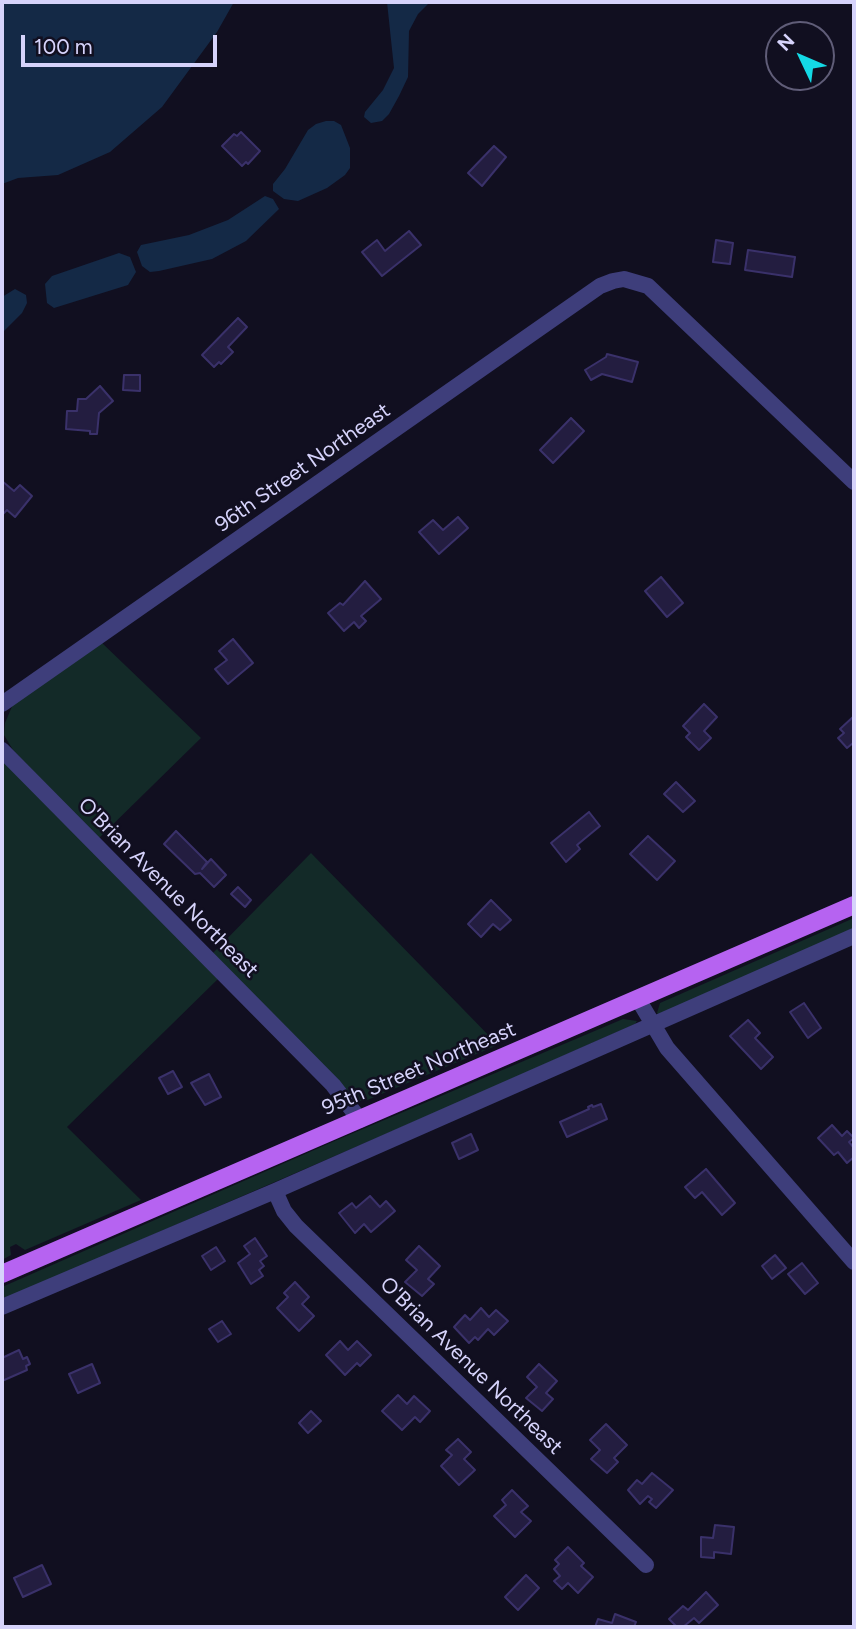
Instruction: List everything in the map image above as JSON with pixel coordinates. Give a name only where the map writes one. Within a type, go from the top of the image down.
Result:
[{"type":"main road","name":"95th Street Northeast","points":[[2,1274],[854,905]]},
{"type":"street","name":"96th Street Northeast","points":[[2,704],[600,286],[613,281],[633,281],[648,286],[854,482]]},
{"type":"street","name":"O'Brian Avenue Northeast","points":[[2,750],[333,1085],[360,1120]]},
{"type":"street","points":[[2,1307],[275,1191],[854,936]]},
{"type":"street","points":[[638,999],[667,1048],[854,1262]]},
{"type":"street","name":"O'Brian Avenue Northeast","points":[[275,1191],[284,1211],[296,1226],[646,1565]]},
{"type":"green space","points":[[101,642],[201,738],[98,839],[13,750],[4,735],[5,723],[13,704]]},
{"type":"green space","points":[[2,756],[219,978],[67,1127],[141,1200],[25,1250],[16,1244],[10,1247],[11,1255],[2,1260]]},
{"type":"green space","points":[[311,853],[498,1045],[365,1101],[351,1097],[212,954]]},
{"type":"green space","points":[[854,918],[854,931],[659,1015],[657,1013],[660,1003]]},
{"type":"green space","points":[[623,1019],[637,1021],[462,1101],[2,1300],[2,1287],[337,1140]]},
{"type":"water","points":[[2,2],[234,2],[217,32],[162,107],[110,152],[58,175],[18,178],[2,184]]},
{"type":"water","points":[[387,2],[430,2],[418,14],[409,31],[408,77],[399,96],[382,121],[371,123],[364,117],[365,112],[383,90],[394,68]]},
{"type":"water","points":[[326,121],[341,125],[350,148],[350,168],[327,188],[298,201],[284,199],[273,191],[273,184],[308,130]]},
{"type":"water","points":[[265,196],[273,199],[279,209],[246,241],[212,259],[150,272],[142,266],[137,252],[141,245],[189,235],[228,220]]},
{"type":"water","points":[[119,253],[130,257],[136,272],[128,285],[54,308],[47,303],[45,284],[52,276]]},
{"type":"water","points":[[15,289],[26,295],[27,303],[22,313],[2,333],[2,297]]},
{"type":"building","points":[[241,132],[260,151],[248,164],[246,162],[242,166],[222,146],[234,134],[237,136]]},
{"type":"building","points":[[494,146],[506,157],[482,186],[468,173]]},
{"type":"building","points":[[409,231],[421,245],[382,276],[362,252],[377,240],[385,251]]},
{"type":"building","points":[[716,240],[733,243],[730,264],[713,262]]},
{"type":"building","points":[[748,250],[795,257],[792,277],[745,270]]},
{"type":"building","points":[[238,318],[247,327],[228,347],[233,352],[214,367],[202,355]]},
{"type":"building","points":[[607,354],[638,362],[632,382],[602,374],[591,380],[585,370]]},
{"type":"building","points":[[124,375],[140,375],[140,391],[123,390]]},
{"type":"building","points":[[100,386],[113,401],[99,413],[97,434],[66,429],[67,411],[77,411],[78,399],[86,399]]},
{"type":"building","points":[[571,418],[584,431],[553,463],[540,450]]},
{"type":"building","points":[[2,481],[14,491],[20,485],[32,496],[15,517],[7,510],[2,515]]},
{"type":"building","points":[[458,517],[468,528],[439,554],[419,532],[433,520],[443,530]]},
{"type":"building","points":[[661,577],[683,603],[667,617],[645,591]]},
{"type":"building","points":[[365,581],[381,599],[361,616],[366,621],[359,628],[354,622],[344,631],[328,613],[340,603],[343,605]]},
{"type":"building","points":[[233,639],[253,663],[228,684],[215,669],[227,660],[219,651]]},
{"type":"building","points":[[704,704],[717,717],[704,731],[711,738],[699,750],[686,737],[690,733],[683,726]]},
{"type":"building","points":[[854,716],[854,745],[853,743],[847,748],[838,738],[844,733],[840,729]]},
{"type":"building","points":[[676,782],[695,801],[683,812],[664,794]]},
{"type":"building","points":[[589,812],[600,826],[577,845],[580,849],[566,862],[551,843]]},
{"type":"building","points":[[176,831],[207,862],[202,869],[211,859],[226,875],[214,887],[200,873],[195,874],[164,844]]},
{"type":"building","points":[[648,836],[675,861],[657,880],[630,854]]},
{"type":"building","points":[[238,887],[251,900],[245,907],[231,894]]},
{"type":"building","points":[[491,900],[511,920],[500,930],[493,924],[481,937],[468,924]]},
{"type":"building","points":[[804,1003],[821,1028],[808,1038],[790,1012]]},
{"type":"building","points":[[748,1020],[760,1033],[755,1038],[773,1057],[761,1069],[730,1036]]},
{"type":"building","points":[[173,1071],[182,1087],[168,1094],[159,1078]]},
{"type":"building","points":[[209,1074],[221,1097],[205,1105],[191,1083]]},
{"type":"building","points":[[601,1104],[607,1119],[567,1137],[560,1122],[589,1109],[592,1105]]},
{"type":"building","points":[[832,1125],[842,1136],[847,1131],[854,1138],[849,1142],[854,1148],[854,1157],[847,1163],[838,1152],[834,1155],[818,1138]]},
{"type":"building","points":[[471,1134],[478,1150],[459,1159],[452,1143]]},
{"type":"building","points":[[706,1169],[735,1203],[722,1215],[702,1192],[695,1198],[685,1187]]},
{"type":"building","points":[[370,1196],[380,1207],[386,1201],[395,1211],[371,1232],[364,1224],[355,1233],[339,1213],[352,1203],[356,1208]]},
{"type":"building","points":[[255,1238],[267,1256],[260,1261],[264,1266],[259,1270],[263,1276],[251,1284],[238,1263],[250,1254],[244,1246]]},
{"type":"building","points":[[419,1246],[440,1266],[428,1279],[434,1284],[422,1296],[405,1282],[417,1270],[406,1260]]},
{"type":"building","points":[[216,1247],[225,1261],[211,1270],[202,1256]]},
{"type":"building","points":[[775,1255],[786,1268],[772,1279],[762,1266]]},
{"type":"building","points":[[802,1263],[818,1283],[805,1294],[788,1274]]},
{"type":"building","points":[[295,1282],[309,1297],[302,1304],[314,1316],[299,1331],[277,1308],[288,1297],[284,1293]]},
{"type":"building","points":[[481,1308],[489,1317],[496,1310],[508,1321],[494,1335],[488,1329],[478,1340],[475,1337],[469,1343],[454,1327],[465,1315],[470,1320]]},
{"type":"building","points":[[222,1321],[231,1334],[218,1342],[209,1329]]},
{"type":"building","points":[[340,1341],[348,1350],[357,1341],[371,1355],[360,1366],[357,1363],[345,1375],[326,1355]]},
{"type":"building","points":[[19,1350],[23,1359],[27,1357],[30,1364],[26,1366],[27,1370],[2,1381],[2,1358]]},
{"type":"building","points":[[92,1364],[100,1383],[78,1393],[69,1374]]},
{"type":"building","points":[[539,1364],[557,1381],[546,1393],[553,1399],[542,1411],[526,1398],[537,1387],[527,1377]]},
{"type":"building","points":[[398,1395],[407,1404],[414,1396],[430,1411],[420,1422],[415,1417],[402,1430],[382,1411]]},
{"type":"building","points":[[311,1411],[321,1421],[308,1433],[299,1423]]},
{"type":"building","points":[[606,1424],[627,1445],[614,1458],[618,1462],[607,1473],[591,1459],[600,1450],[590,1440]]},
{"type":"building","points":[[458,1439],[471,1452],[464,1459],[475,1470],[459,1485],[441,1466],[452,1455],[446,1450]]},
{"type":"building","points":[[652,1473],[673,1490],[656,1508],[649,1502],[652,1499],[648,1496],[640,1504],[628,1490],[637,1480],[642,1484]]},
{"type":"building","points":[[512,1490],[528,1506],[521,1512],[531,1521],[515,1537],[494,1516],[506,1505],[502,1500]]},
{"type":"building","points":[[715,1525],[734,1527],[731,1554],[714,1552],[714,1558],[701,1557],[701,1537],[713,1538]]},
{"type":"building","points":[[568,1547],[584,1563],[581,1566],[593,1577],[578,1593],[568,1583],[562,1589],[554,1581],[560,1576],[554,1569],[559,1564],[555,1560]]},
{"type":"building","points":[[42,1565],[51,1584],[23,1597],[14,1578]]},
{"type":"building","points":[[526,1575],[539,1588],[518,1610],[505,1597]]},
{"type":"building","points":[[706,1592],[718,1605],[699,1623],[694,1618],[683,1627],[677,1627],[669,1619],[683,1606],[688,1610]]},
{"type":"building","points":[[615,1614],[636,1622],[634,1627],[595,1627],[598,1619],[612,1623]]}]
